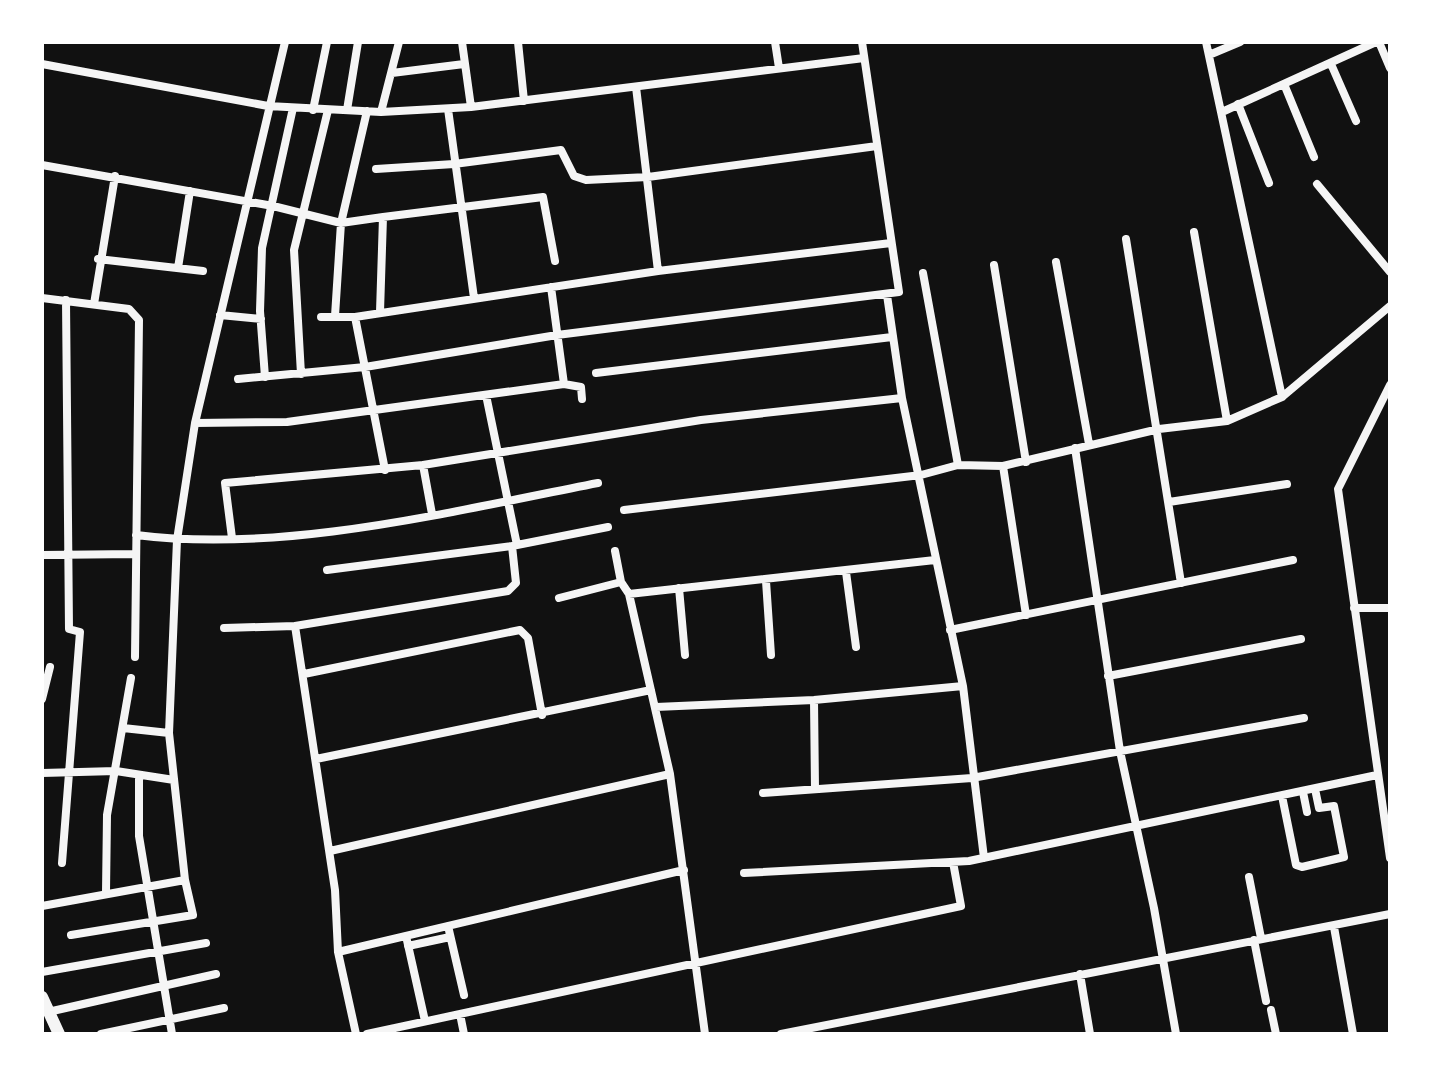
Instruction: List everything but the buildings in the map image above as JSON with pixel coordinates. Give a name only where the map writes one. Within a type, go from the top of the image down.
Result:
[{"type":"highway","points":[[42,997],[59,1034]]},
{"type":"street","points":[[71,935],[193,915],[185,880],[169,733],[177,540],[195,423],[285,42]]},
{"type":"street","points":[[313,110],[327,42]]},
{"type":"street","points":[[347,110],[358,42]]},
{"type":"street","points":[[381,112],[399,42]]},
{"type":"street","points":[[462,42],[471,107]]},
{"type":"street","points":[[519,42],[524,101]]},
{"type":"street","points":[[775,42],[779,68]]},
{"type":"street","points":[[238,379],[365,367],[557,335],[899,292],[862,42]]},
{"type":"street","points":[[1206,42],[1282,397]]},
{"type":"street","points":[[1209,55],[1240,42]]},
{"type":"street","points":[[1222,112],[1378,42],[1390,68]]},
{"type":"street","points":[[42,64],[268,106],[381,112],[471,107],[864,58]]},
{"type":"street","points":[[392,73],[464,64]]},
{"type":"street","points":[[1331,64],[1356,121]]},
{"type":"street","points":[[1284,84],[1314,157]]},
{"type":"street","points":[[636,87],[658,271]]},
{"type":"street","points":[[1238,104],[1269,183]]},
{"type":"street","points":[[265,377],[261,319],[262,248],[293,108]]},
{"type":"street","points":[[448,109],[474,298]]},
{"type":"street","points":[[301,374],[294,250],[328,110]]},
{"type":"street","points":[[335,316],[341,223],[367,111]]},
{"type":"street","points":[[376,169],[454,164],[561,150],[574,176],[586,180],[648,177],[877,146]]},
{"type":"street","points":[[42,165],[273,206],[341,223],[543,197],[555,261]]},
{"type":"street","points":[[94,304],[98,259],[115,176]]},
{"type":"street","points":[[1317,184],[1390,272]]},
{"type":"street","points":[[178,268],[190,191]]},
{"type":"street","points":[[380,312],[383,217]]},
{"type":"street","points":[[1194,232],[1227,421]]},
{"type":"street","points":[[1126,239],[1159,429],[1181,583]]},
{"type":"street","points":[[321,317],[355,317],[658,271],[891,243]]},
{"type":"street","points":[[98,259],[203,271]]},
{"type":"street","points":[[1056,262],[1089,444]]},
{"type":"street","points":[[994,265],[1026,462]]},
{"type":"street","points":[[923,273],[958,465]]},
{"type":"street","points":[[551,287],[564,384]]},
{"type":"street","points":[[887,295],[902,398],[921,475],[935,560],[963,686],[984,858]]},
{"type":"street","points":[[42,298],[133,311],[139,320],[135,657]]},
{"type":"street","points":[[62,863],[80,632],[69,629],[66,300]]},
{"type":"street","points":[[624,510],[921,475],[958,465],[1003,466],[1159,429],[1227,421],[1282,397],[1390,306]]},
{"type":"street","points":[[220,315],[261,319]]},
{"type":"street","points":[[355,317],[376,411],[385,470]]},
{"type":"street","points":[[596,373],[892,337]]},
{"type":"street","points":[[195,423],[287,422],[564,384],[581,387],[582,399]]},
{"type":"street","points":[[1390,385],[1338,489],[1390,858]]},
{"type":"street","points":[[224,628],[295,626],[508,591],[516,583],[514,545],[486,395]]},
{"type":"street","points":[[232,538],[225,483],[385,470],[701,420],[902,398]]},
{"type":"street","points":[[1075,448],[1120,751],[1176,1034]]},
{"type":"street","points":[[423,465],[432,514]]},
{"type":"street","points":[[1003,466],[1026,615]]},
{"type":"street","points":[[136,535],[177,540],[343,530],[598,483]]},
{"type":"street","points":[[1169,502],[1287,484]]},
{"type":"street","points":[[327,570],[514,545],[608,527]]},
{"type":"street","points":[[615,551],[621,582],[629,594],[670,774],[705,1034]]},
{"type":"street","points":[[42,555],[136,554]]},
{"type":"street","points":[[629,594],[935,560]]},
{"type":"street","points":[[950,630],[1293,560]]},
{"type":"street","points":[[846,572],[856,647]]},
{"type":"street","points":[[766,581],[771,655]]},
{"type":"street","points":[[559,598],[621,582]]},
{"type":"street","points":[[679,588],[685,655]]},
{"type":"street","points":[[1354,608],[1390,608]]},
{"type":"street","points":[[295,626],[330,851],[338,952],[356,1034]]},
{"type":"street","points":[[304,674],[520,630],[528,638],[542,715]]},
{"type":"street","points":[[1108,676],[1301,639]]},
{"type":"street","points":[[42,699],[50,667]]},
{"type":"street","points":[[106,892],[107,815],[131,678]]},
{"type":"street","points":[[656,707],[814,700],[963,686]]},
{"type":"street","points":[[316,759],[542,715],[651,690]]},
{"type":"street","points":[[814,700],[815,789]]},
{"type":"street","points":[[763,793],[972,778],[1304,718]]},
{"type":"street","points":[[123,728],[169,733]]},
{"type":"street","points":[[42,773],[116,771],[174,780]]},
{"type":"street","points":[[330,851],[670,774]]},
{"type":"street","points":[[139,775],[139,836],[172,1034]]},
{"type":"street","points":[[744,873],[984,858],[1377,775]]},
{"type":"street","points":[[1282,796],[1297,866],[1344,857],[1334,806],[1319,808],[1315,789]]},
{"type":"street","points":[[1303,792],[1307,812]]},
{"type":"street","points":[[367,1034],[961,906],[953,862]]},
{"type":"street","points":[[338,952],[684,870]]},
{"type":"street","points":[[1249,877],[1268,1006],[1276,1034]]},
{"type":"street","points":[[42,906],[185,880]]},
{"type":"street","points":[[781,1034],[1390,914]]},
{"type":"street","points":[[448,926],[464,995]]},
{"type":"street","points":[[1334,927],[1353,1034]]},
{"type":"street","points":[[406,936],[425,1021]]},
{"type":"street","points":[[408,946],[450,937]]},
{"type":"street","points":[[42,972],[206,943]]},
{"type":"street","points":[[48,1012],[216,974]]},
{"type":"street","points":[[1080,974],[1090,1034]]},
{"type":"street","points":[[101,1034],[224,1008]]},
{"type":"street","points":[[460,1014],[464,1034]]}]
